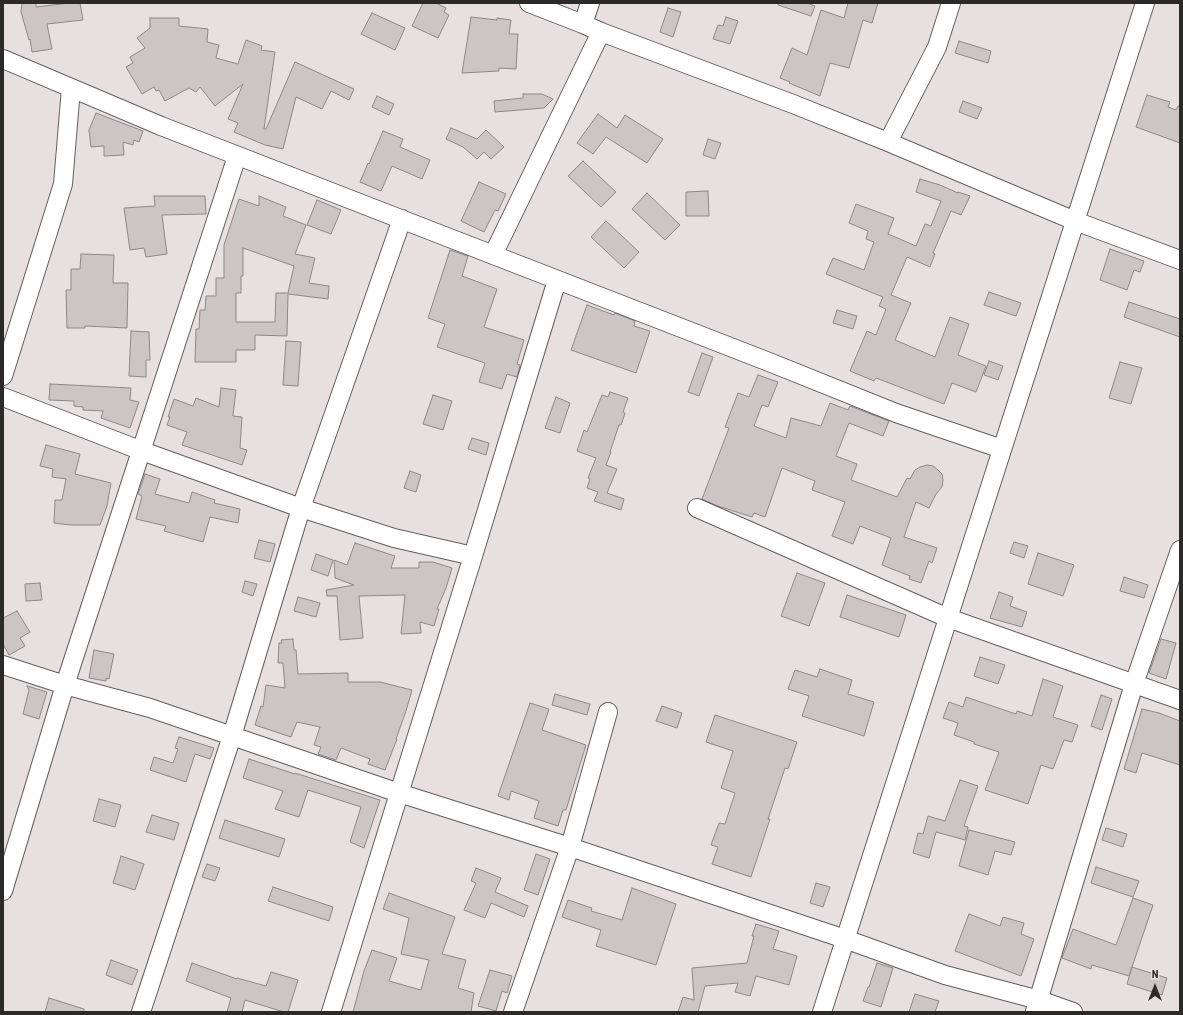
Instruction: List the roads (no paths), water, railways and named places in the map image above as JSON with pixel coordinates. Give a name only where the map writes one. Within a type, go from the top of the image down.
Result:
[{"type":"street","points":[[529,3],[584,24],[600,32],[793,104],[888,142],[1075,222],[1180,260]]},
{"type":"street","points":[[584,24],[590,3]]},
{"type":"street","points":[[888,142],[937,47],[951,3]]},
{"type":"street","points":[[822,1012],[1145,3]]},
{"type":"street","points":[[493,255],[600,32]]},
{"type":"street","points":[[3,58],[161,126],[237,156],[762,359],[896,413],[1002,449]]},
{"type":"street","points":[[3,376],[63,184],[72,88]]},
{"type":"street","points":[[3,891],[66,685],[237,156]]},
{"type":"street","points":[[141,1012],[232,736],[301,508],[402,219]]},
{"type":"street","points":[[331,1012],[557,280]]},
{"type":"street","points":[[3,397],[142,451],[301,508],[394,538],[473,556]]},
{"type":"street","points":[[697,508],[948,618],[1180,700]]},
{"type":"street","points":[[1037,1006],[1134,684],[1180,550]]},
{"type":"street","points":[[3,665],[66,685],[150,708],[399,793],[570,847],[845,939],[1037,1006],[1073,1012]]},
{"type":"street","points":[[513,1012],[570,847],[608,712]]}]
